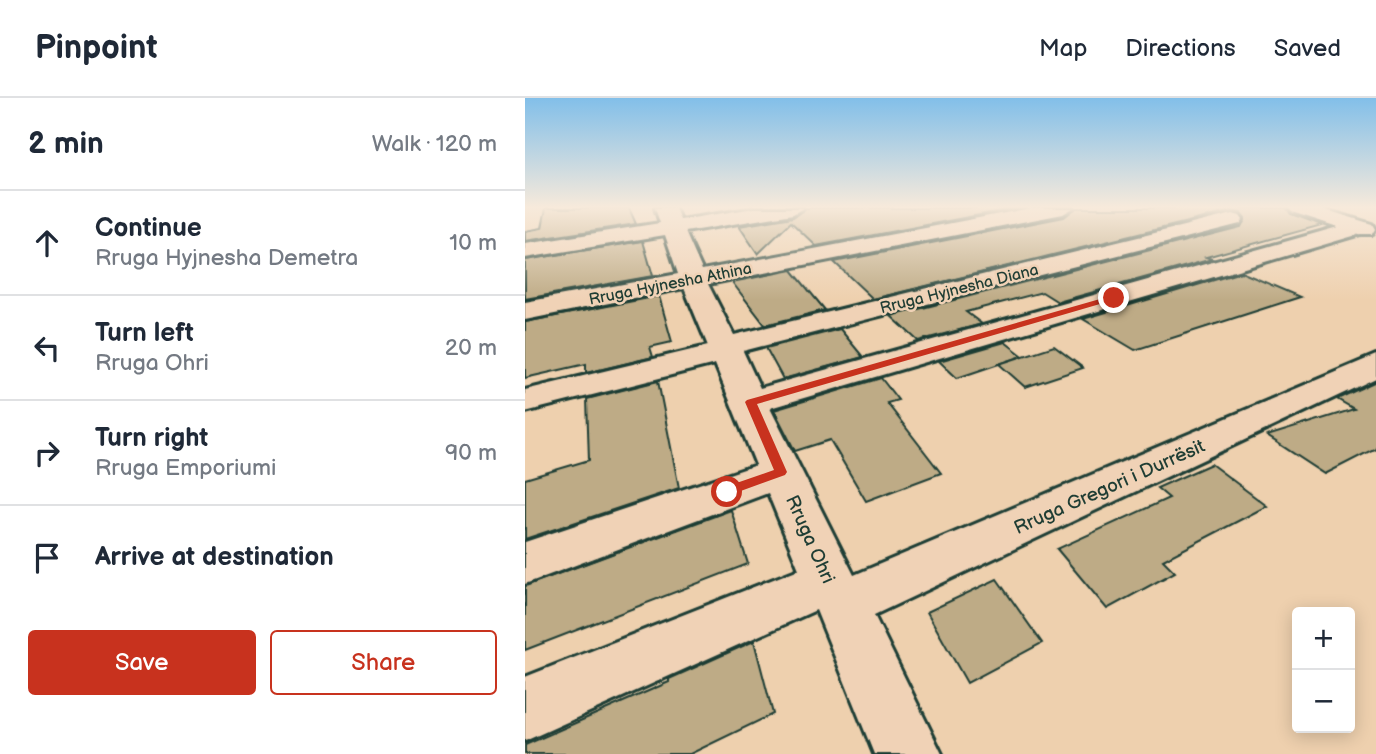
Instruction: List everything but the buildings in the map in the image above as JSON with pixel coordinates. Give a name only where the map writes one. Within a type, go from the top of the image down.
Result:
[{"type":"street","points":[[525,251],[569,239]]},
{"type":"street","name":"Rruga Ohri","points":[[673,239],[727,349],[908,754]]},
{"type":"street","name":"Rruga Hyjnesha Athina","points":[[525,312],[903,239]]},
{"type":"street","name":"Rruga Hyjnesha Diana","points":[[525,401],[1160,239]]},
{"type":"street","points":[[751,402],[1336,239]]},
{"type":"street","name":"Rruga Gregori i Durrësit","points":[[525,709],[835,592],[1262,419],[1376,365]]},
{"type":"street","points":[[525,563],[781,472]]},
{"type":"route","points":[[727,492],[781,472],[751,402],[1114,298]]}]
